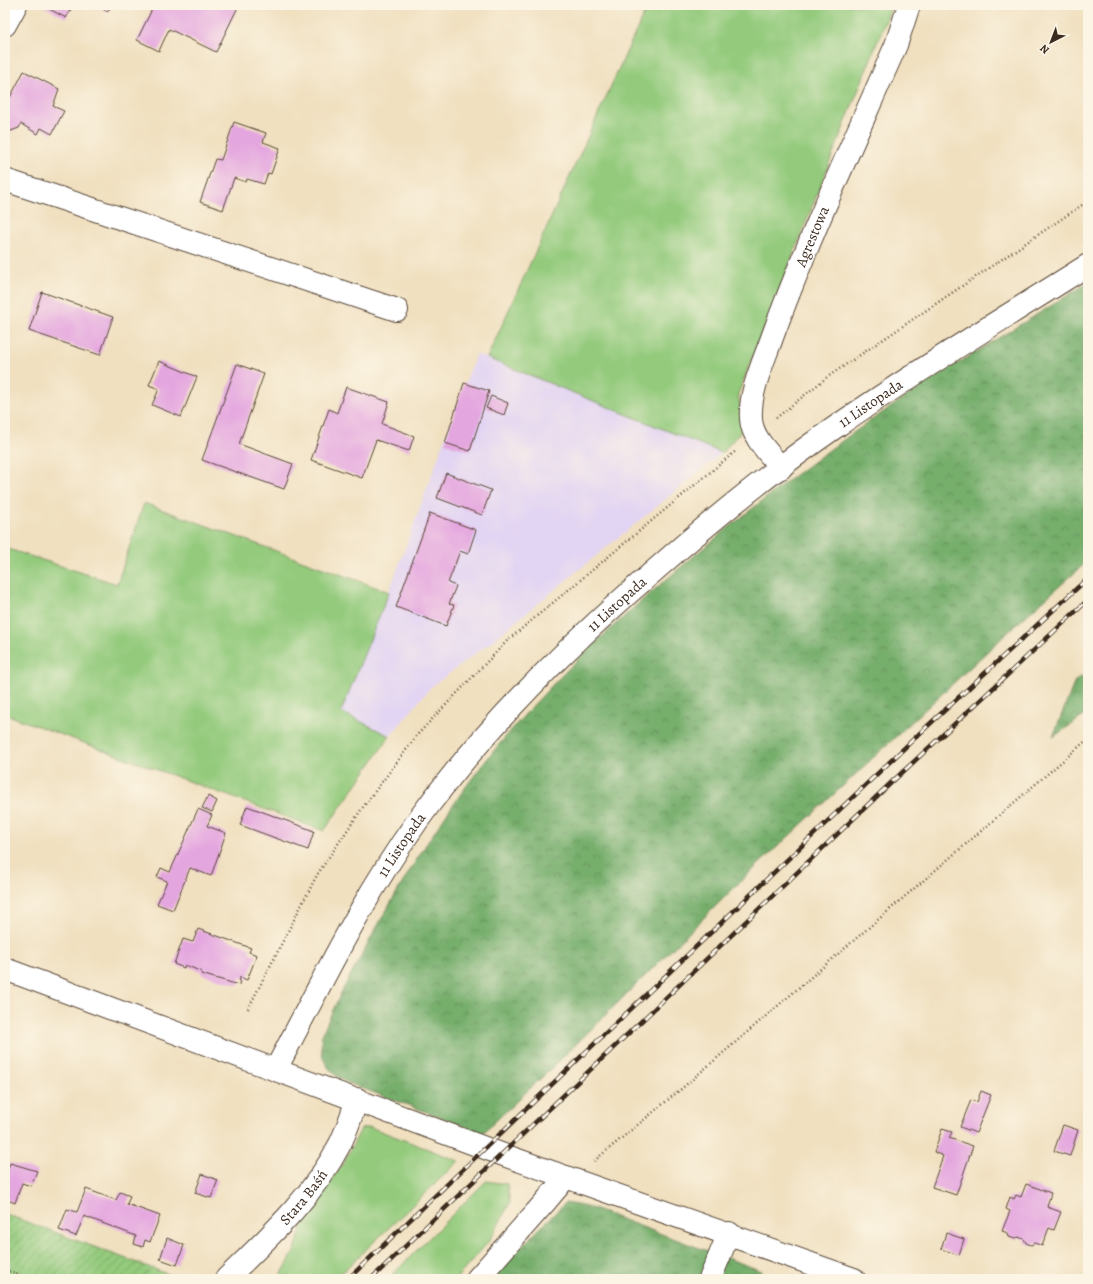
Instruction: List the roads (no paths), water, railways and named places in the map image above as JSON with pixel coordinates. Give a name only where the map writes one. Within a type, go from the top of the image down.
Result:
[{"type":"street","points":[[5,25],[16,5]]},
{"type":"street","name":"Agrestowa","points":[[781,468],[755,434],[751,420],[758,376],[787,297],[896,45],[909,5]]},
{"type":"street","points":[[5,180],[397,310]]},
{"type":"street","name":"11 Listopada","points":[[276,1069],[368,895],[417,821],[481,739],[548,669],[626,594],[695,535],[834,428],[905,380],[1088,266]]},
{"type":"street","points":[[5,969],[566,1177],[728,1233],[854,1279]]},
{"type":"street","name":"Stara Baśń","points":[[226,1279],[291,1215],[318,1178],[339,1146],[357,1099]]},
{"type":"street","points":[[477,1279],[546,1202],[566,1177]]},
{"type":"street","points":[[710,1279],[728,1233]]},
{"type":"railway","points":[[348,1279],[919,734],[1088,578]]},
{"type":"railway","points":[[371,1279],[893,781],[1088,600]]}]
